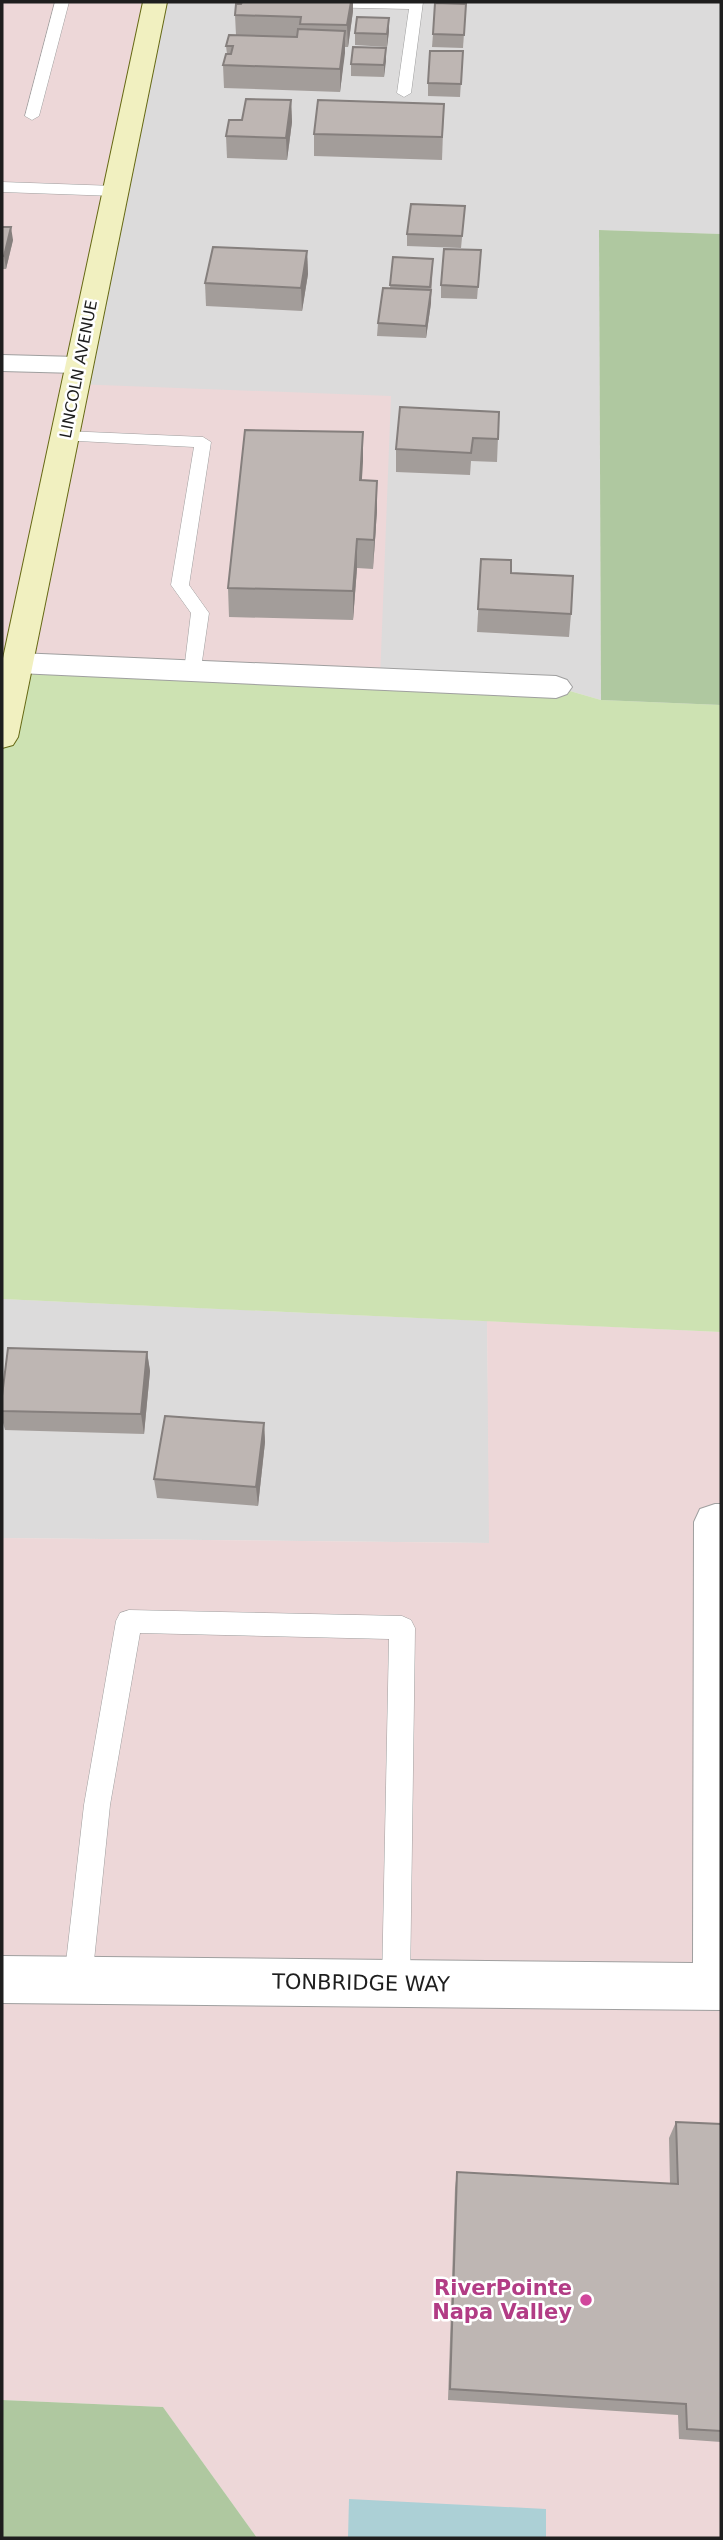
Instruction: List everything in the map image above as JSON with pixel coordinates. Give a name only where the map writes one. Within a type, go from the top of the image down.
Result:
[{"type":"main road","name":"LINCOLN AVENUE","points":[[2,737],[10,683],[65,436],[155,2]]},
{"type":"street","points":[[2,363],[78,365]]},
{"type":"street","points":[[10,683],[193,671],[556,687]]},
{"type":"street","points":[[719,1987],[715,1522],[721,1522]]},
{"type":"street","name":"TONBRIDGE WAY","points":[[2,1979],[719,1987]]},
{"type":"lane","points":[[32,116],[62,2]]},
{"type":"lane","points":[[270,2],[416,3],[404,93]]},
{"type":"lane","points":[[2,187],[115,191]]},
{"type":"lane","points":[[65,436],[203,442],[180,585],[200,613],[193,671]]},
{"type":"lane","points":[[78,1980],[97,1805],[129,1621],[402,1628],[396,1984]]},
{"type":"shaded area","points":[[2,2],[155,2],[74,384],[391,396],[380,680],[18,663],[2,736]]},
{"type":"shaded area","points":[[155,2],[721,2],[721,234],[599,230],[601,700],[556,687],[380,680],[74,384]]},
{"type":"shaded area","points":[[2,1299],[487,1321],[490,1543],[2,1538]]},
{"type":"shaded area","points":[[487,1321],[721,1332],[721,2538],[257,2538],[163,2407],[2,2400],[2,1538],[489,1543]]},
{"type":"green space","points":[[599,230],[721,234],[721,705],[601,700]]},
{"type":"green space","points":[[18,663],[556,687],[601,700],[721,705],[721,1332],[2,1299],[2,737]]},
{"type":"green space","points":[[2,2400],[163,2407],[257,2538],[2,2538]]},
{"type":"water","points":[[349,2499],[546,2509],[546,2538],[348,2538]]},
{"type":"building","points":[[351,2],[347,25],[300,24],[301,17],[235,15],[236,4]]},
{"type":"building","points":[[435,3],[466,4],[464,35],[433,34]]},
{"type":"building","points":[[357,17],[389,18],[387,34],[355,33]]},
{"type":"building","points":[[298,29],[345,31],[340,69],[223,65],[226,54],[231,54],[233,46],[226,46],[229,35],[297,37]]},
{"type":"building","points":[[353,47],[386,48],[384,65],[351,64]]},
{"type":"building","points":[[430,51],[463,51],[461,84],[428,83]]},
{"type":"building","points":[[246,99],[291,100],[286,138],[226,136],[229,120],[242,120]]},
{"type":"building","points":[[318,100],[444,104],[442,137],[314,134]]},
{"type":"building","points":[[411,204],[465,206],[462,236],[407,234]]},
{"type":"building","points":[[2,227],[11,227],[4,256],[2,256]]},
{"type":"building","points":[[213,247],[307,251],[301,288],[205,283]]},
{"type":"building","points":[[444,249],[481,250],[478,287],[441,285]]},
{"type":"building","points":[[393,257],[433,259],[430,287],[390,285]]},
{"type":"building","points":[[383,288],[431,290],[426,326],[378,323]]},
{"type":"building","points":[[400,407],[499,412],[498,439],[473,438],[471,453],[396,449]]},
{"type":"building","points":[[245,430],[363,432],[360,480],[377,481],[374,540],[357,539],[353,591],[228,588]]},
{"type":"building","points":[[481,559],[511,560],[511,573],[573,576],[571,614],[478,609]]},
{"type":"building","points":[[8,1348],[147,1352],[141,1414],[2,1411]]},
{"type":"building","points":[[165,1416],[264,1423],[256,1487],[154,1479]]},
{"type":"building","name":"RiverPointe Napa Valley","points":[[676,2122],[721,2124],[721,2431],[687,2429],[686,2404],[450,2389],[457,2172],[678,2184]]},
{"type":"place","name":"RiverPointe Napa Valley","points":[[586,2300]]}]
